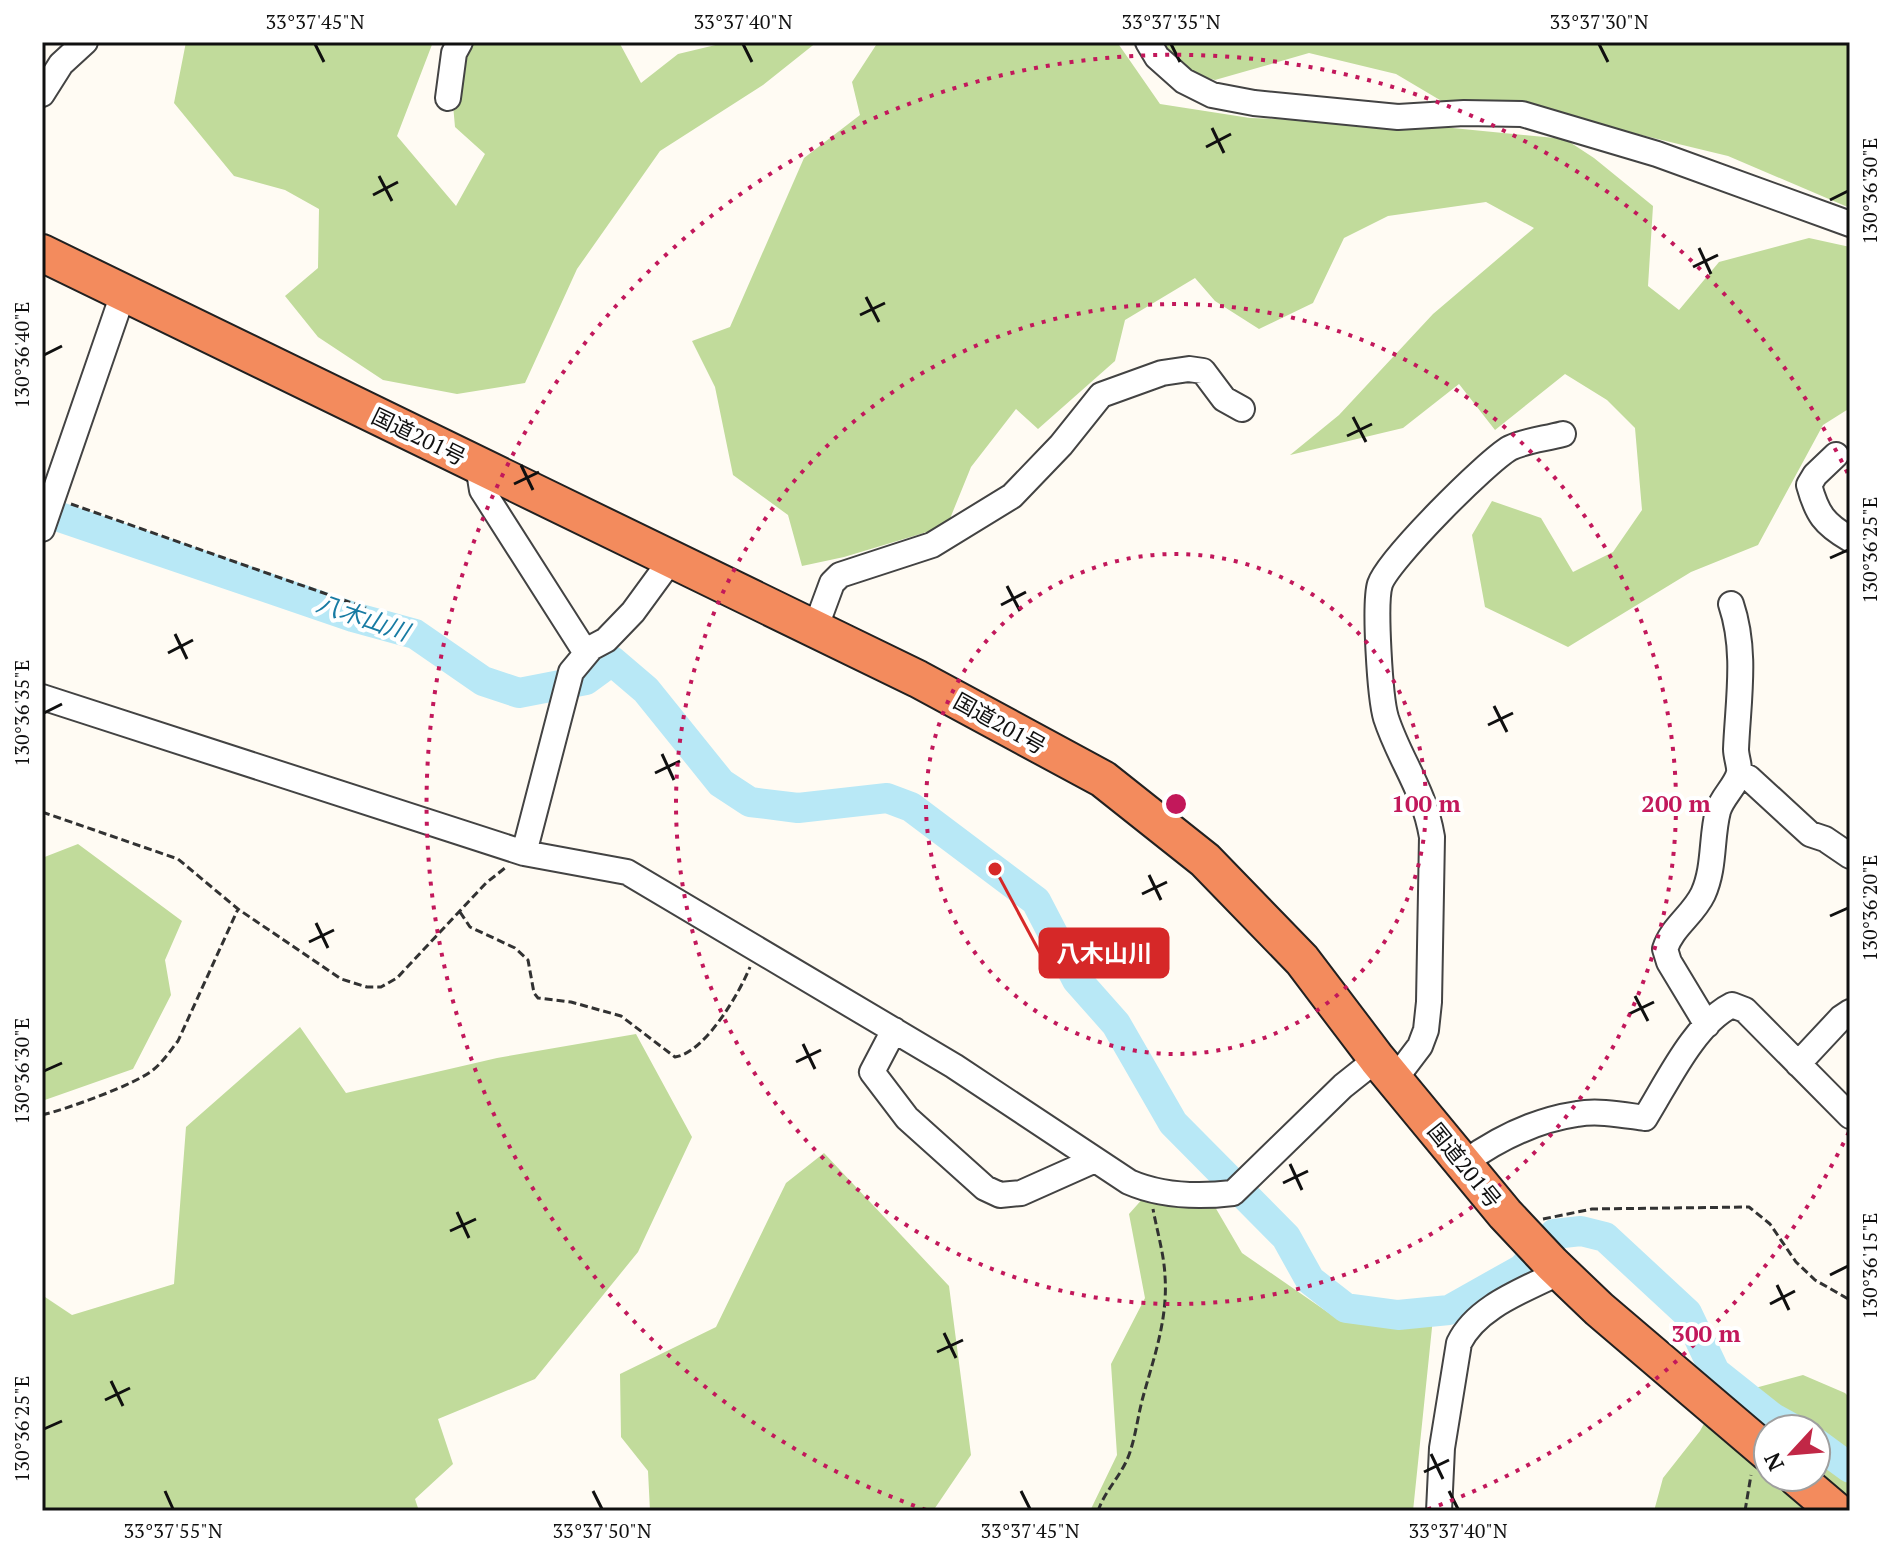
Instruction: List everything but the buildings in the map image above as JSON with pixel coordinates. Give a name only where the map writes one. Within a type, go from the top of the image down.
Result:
[{"type":"highway","name":"国道201号","points":[[42,253],[918,679],[1103,779],[1205,860],[1302,960],[1386,1069],[1540,1251],[1599,1309],[1752,1438]]},
{"type":"highway","points":[[1815,1493],[1836,1511]]},
{"type":"street","points":[[42,94],[61,64],[85,42]]},
{"type":"street","points":[[448,98],[454,53],[460,42]]},
{"type":"street","points":[[1148,42],[1157,57],[1184,81],[1212,95],[1254,103],[1398,117],[1464,113],[1522,114],[1657,154],[1850,224]]},
{"type":"street","points":[[47,514],[124,291]]},
{"type":"street","points":[[815,629],[832,583],[840,575],[932,545],[1012,496],[1061,445],[1101,395],[1162,373],[1189,369],[1203,371],[1224,399],[1242,409]]},
{"type":"street","points":[[42,697],[524,853],[627,872],[954,1066],[1129,1182],[1150,1191],[1208,1196],[1238,1188],[1343,1086],[1386,1069],[1420,1046],[1426,1030],[1429,1002],[1432,837],[1428,811],[1386,719],[1378,632],[1379,585],[1389,568],[1414,540],[1479,473],[1509,449],[1563,434]]},
{"type":"street","points":[[1836,455],[1809,485],[1815,507],[1823,518],[1831,528],[1850,539]]},
{"type":"street","points":[[478,465],[482,490],[579,662]]},
{"type":"street","points":[[524,853],[566,698],[579,662],[633,612],[671,560]]},
{"type":"street","points":[[1707,1025],[1669,962],[1665,949],[1674,931],[1703,895],[1709,877],[1718,810],[1739,774],[1736,753],[1741,691],[1739,647],[1731,604]]},
{"type":"street","points":[[1739,774],[1749,778],[1810,834],[1825,839],[1850,856]]},
{"type":"street","points":[[1464,1163],[1492,1144],[1554,1119],[1579,1113],[1645,1118],[1697,1035],[1726,1009],[1738,1006],[1850,1116]]},
{"type":"street","points":[[1798,1064],[1850,1012]]},
{"type":"street","points":[[894,1030],[872,1072],[907,1118],[985,1188],[1000,1195],[1021,1193],[1095,1160]]},
{"type":"street","points":[[1439,1511],[1442,1448],[1459,1343],[1466,1329],[1491,1308],[1540,1251]]},
{"type":"path","points":[[47,514],[366,608]]},
{"type":"path","points":[[42,812],[178,859],[238,909],[341,979],[367,987],[381,987],[397,978],[486,883],[524,853]]},
{"type":"path","points":[[42,1115],[63,1110],[136,1079],[151,1072],[164,1059],[178,1041],[238,909]]},
{"type":"path","points":[[460,912],[470,927],[515,948],[528,960],[534,993],[538,998],[571,1002],[621,1016],[675,1057],[682,1056],[708,1035],[741,988],[759,949]]},
{"type":"path","points":[[1098,1511],[1119,1478],[1130,1452],[1142,1399],[1158,1351],[1165,1310],[1165,1274],[1150,1191]]},
{"type":"path","points":[[1540,1251],[1558,1214],[1592,1209],[1749,1207],[1770,1224],[1796,1262],[1815,1280],[1850,1300]]},
{"type":"path","points":[[1745,1511],[1752,1473]]},
{"type":"green space","points":[[186,42],[433,42],[397,136],[456,206],[485,154],[455,127],[450,71],[474,42],[619,42],[641,83],[678,54],[728,42],[817,42],[763,85],[660,151],[577,269],[525,383],[457,394],[383,380],[318,337],[285,296],[318,268],[319,209],[285,190],[234,176],[174,103]]},
{"type":"green space","points":[[878,42],[1117,42],[1160,104],[1250,118],[1412,124],[1565,139],[1594,158],[1653,206],[1648,286],[1679,310],[1719,262],[1809,238],[1850,247],[1850,408],[1823,425],[1758,545],[1691,572],[1568,647],[1485,607],[1472,535],[1492,501],[1541,518],[1573,572],[1613,552],[1642,510],[1635,428],[1607,400],[1565,374],[1495,430],[1459,384],[1403,428],[1290,455],[1339,415],[1433,314],[1534,228],[1486,202],[1388,216],[1344,238],[1313,303],[1259,329],[1215,301],[1195,278],[1125,320],[1115,361],[1038,429],[1016,409],[971,467],[947,526],[844,557],[802,566],[788,515],[733,475],[715,387],[692,341],[730,327],[804,158],[860,115],[852,82]]},
{"type":"green space","points":[[1148,42],[1850,42],[1850,208],[1728,156],[1637,134],[1520,113],[1450,106],[1396,74],[1309,53],[1215,80],[1164,66]]},
{"type":"green space","points":[[78,844],[182,921],[165,960],[171,995],[133,1069],[42,1101],[42,858]]},
{"type":"green space","points":[[300,1027],[346,1093],[497,1058],[636,1034],[692,1137],[638,1252],[535,1379],[438,1419],[453,1464],[415,1499],[419,1511],[42,1511],[42,1295],[72,1315],[174,1284],[186,1127]]},
{"type":"green space","points":[[824,1153],[949,1286],[971,1455],[933,1511],[650,1511],[648,1471],[621,1437],[620,1374],[716,1327],[786,1183]]},
{"type":"green space","points":[[1208,1195],[1242,1253],[1336,1318],[1433,1318],[1413,1511],[1090,1511],[1117,1455],[1111,1364],[1145,1298],[1129,1214],[1145,1196]]},
{"type":"green space","points":[[1803,1375],[1845,1393],[1850,1398],[1850,1511],[1654,1511],[1663,1478],[1700,1431],[1718,1398]]},
{"type":"waterway","name":"八木山川","points":[[42,511],[353,617],[415,634],[483,681],[519,693],[586,680],[612,661],[646,690],[721,783],[750,802],[798,808],[887,798],[911,807],[1036,901],[1077,980],[1116,1024],[1173,1123],[1286,1237],[1310,1280],[1346,1308],[1398,1315],[1449,1310],[1522,1269],[1554,1234],[1581,1231],[1605,1237],[1687,1313],[1715,1372],[1767,1413]]},
{"type":"waterway","name":"八木山川","points":[[1832,1455],[1850,1468]]},
{"type":"place","name":"八木山川","points":[[995,869]]}]
